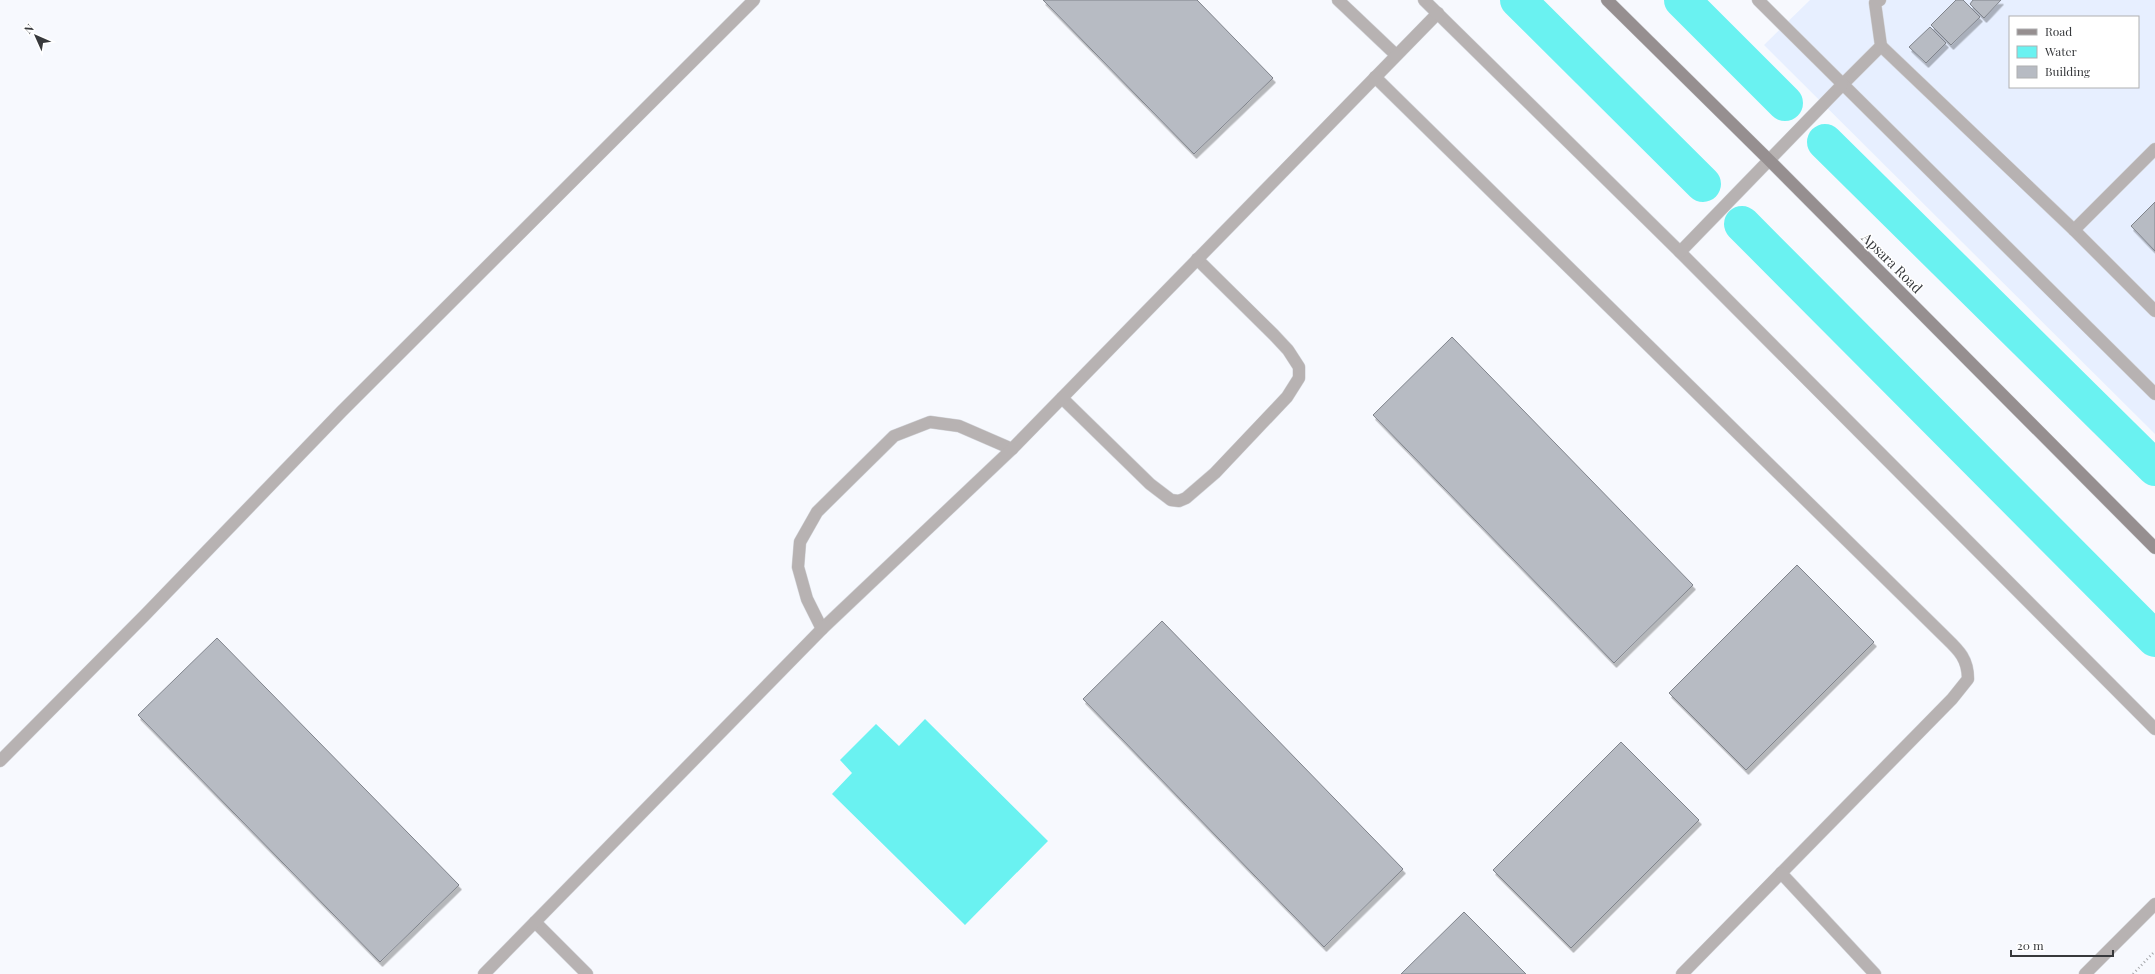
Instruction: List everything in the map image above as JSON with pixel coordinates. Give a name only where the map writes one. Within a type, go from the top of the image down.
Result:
[{"type":"street","points":[[0,761],[145,615],[353,400],[754,0]]},
{"type":"street","points":[[1338,0],[1396,55]]},
{"type":"street","points":[[1424,0],[1680,252],[2155,729]]},
{"type":"street","name":"Apsara Road","points":[[1607,0],[1768,159],[2155,548]]},
{"type":"street","points":[[1758,0],[2155,394]]},
{"type":"street","points":[[1880,0],[1875,3],[1881,46],[2074,230],[2155,311]]},
{"type":"street","points":[[484,974],[822,628],[1012,449],[1438,13]]},
{"type":"street","points":[[1680,252],[1768,159],[1881,46]]},
{"type":"street","points":[[1375,77],[1946,638],[1962,654],[1967,662],[1968,679],[1952,699],[1682,974]]},
{"type":"street","points":[[2074,230],[2155,149]]},
{"type":"street","points":[[1062,398],[1150,484],[1171,500],[1178,501],[1186,498],[1215,473],[1287,397],[1299,378],[1299,367],[1288,350],[1274,335],[1197,259]]},
{"type":"street","points":[[822,628],[808,599],[798,567],[800,542],[817,512],[894,436],[930,422],[959,426],[1012,449]]},
{"type":"street","points":[[1781,873],[1875,974]]},
{"type":"street","points":[[2085,974],[2155,904]]},
{"type":"street","points":[[534,922],[587,974]]},
{"type":"path","points":[[2133,974],[2155,951]]},
{"type":"shaded area","points":[[1810,0],[2155,0],[2155,434],[1764,45]]},
{"type":"water","points":[[925,719],[1048,841],[965,925],[832,794],[852,773],[840,760],[876,724],[899,746]]},
{"type":"building","points":[[1043,0],[1197,0],[1273,78],[1194,154]]},
{"type":"building","points":[[1956,0],[1963,0],[1980,17],[1951,45],[1931,25]]},
{"type":"building","points":[[1973,0],[2001,0],[1984,18],[1970,4]]},
{"type":"building","points":[[1930,27],[1946,43],[1926,63],[1909,47]]},
{"type":"building","points":[[2155,202],[2155,251],[2131,226]]},
{"type":"building","points":[[1452,337],[1693,585],[1614,663],[1373,415]]},
{"type":"building","points":[[1797,565],[1874,642],[1746,770],[1669,693]]},
{"type":"building","points":[[1162,621],[1403,869],[1324,947],[1083,699]]},
{"type":"building","points":[[217,638],[459,885],[380,962],[138,715]]},
{"type":"building","points":[[1621,742],[1699,820],[1571,948],[1493,870]]},
{"type":"building","points":[[1464,912],[1526,974],[1401,974]]},
{"type":"waterway","points":[[1518,0],[1703,184]]},
{"type":"waterway","points":[[1682,0],[1785,103]]},
{"type":"waterway","points":[[1825,142],[2155,468]]},
{"type":"waterway","points":[[1742,224],[2155,639]]}]
